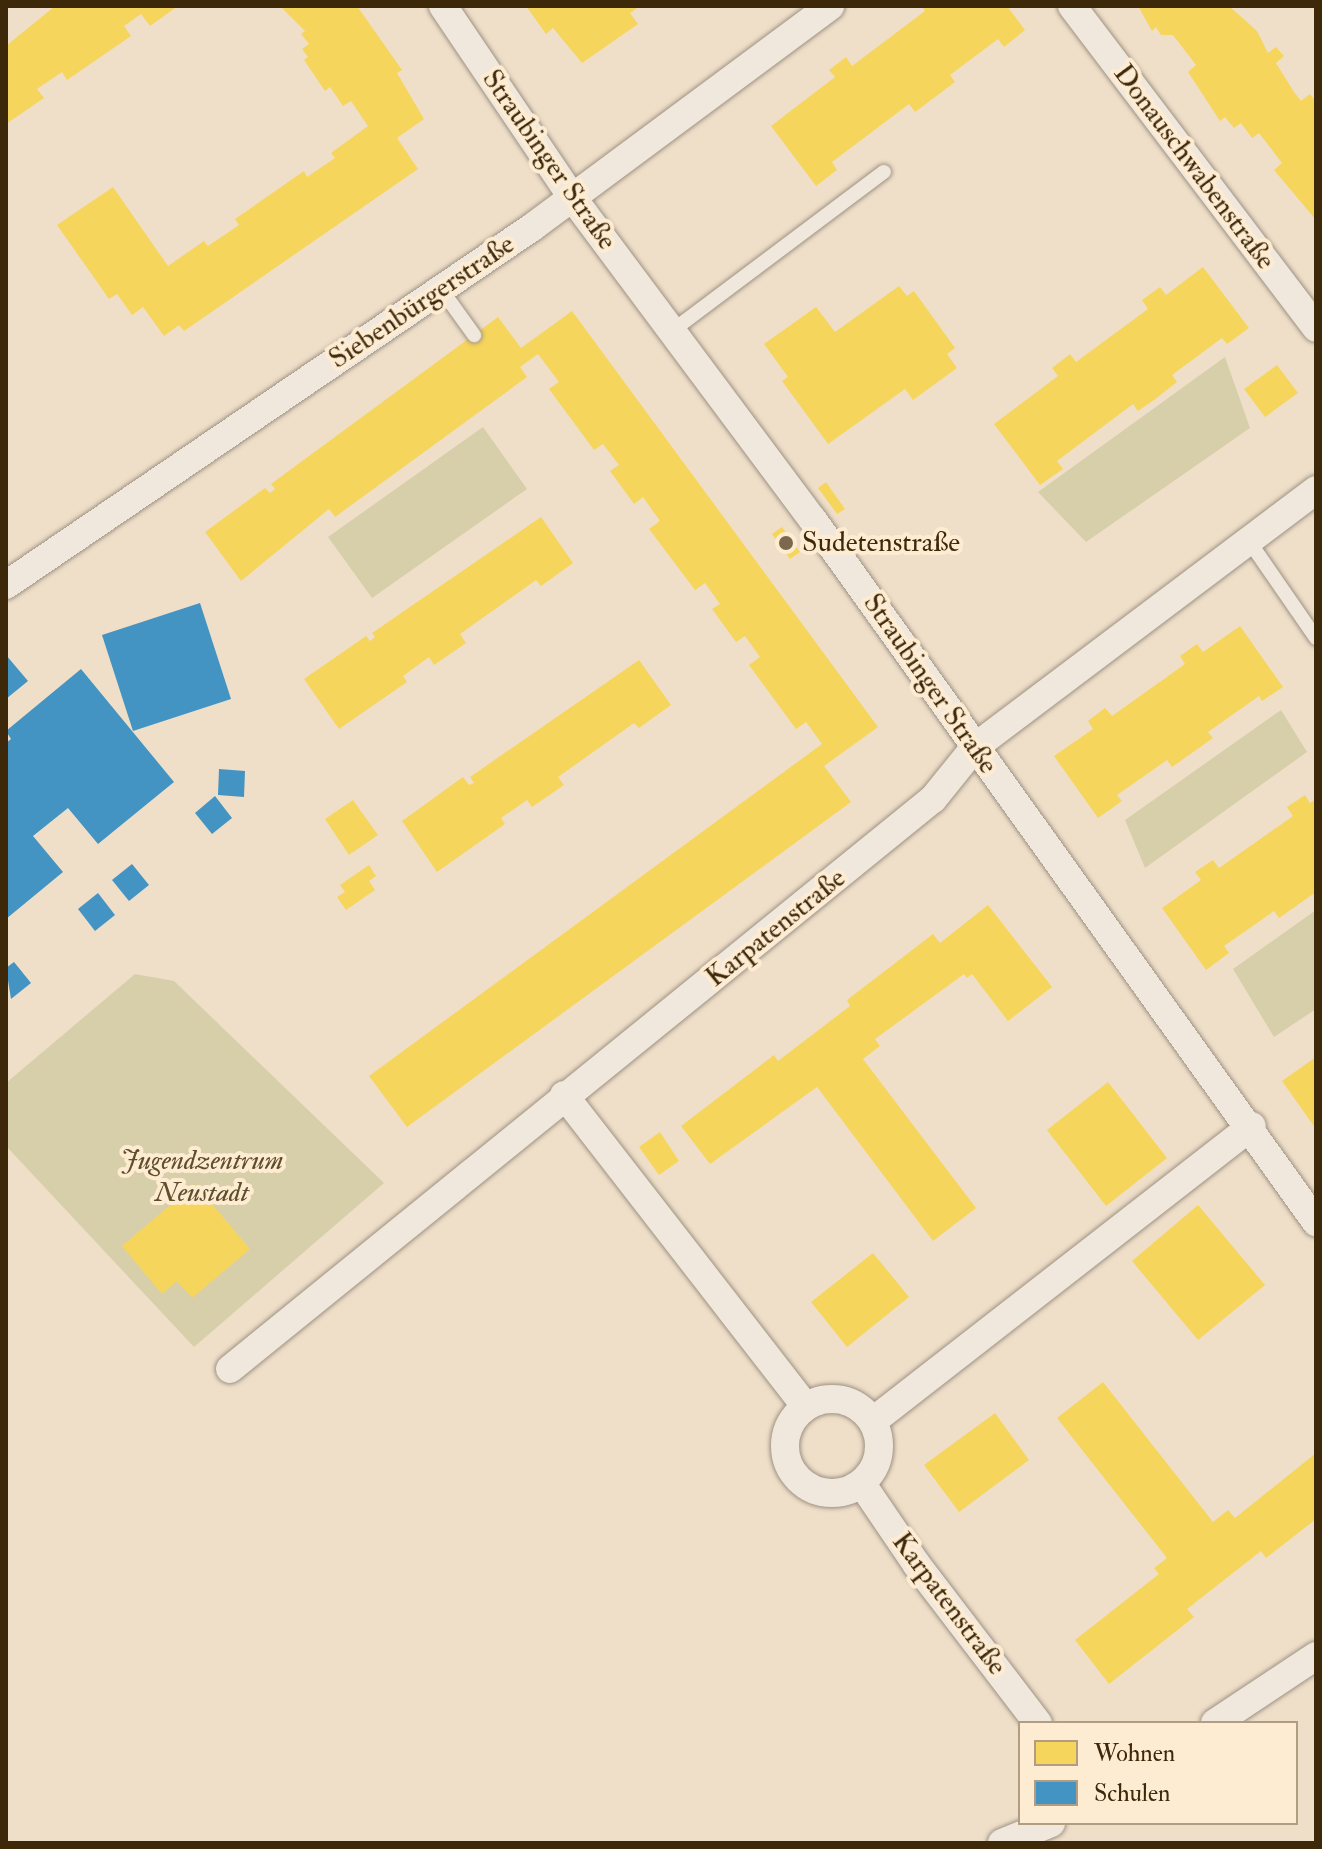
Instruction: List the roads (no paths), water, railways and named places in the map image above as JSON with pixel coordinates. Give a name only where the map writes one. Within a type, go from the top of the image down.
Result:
[{"type":"street","name":"Straubinger Straße","points":[[443,6],[572,197],[1252,1126],[1316,1222]]},
{"type":"street","name":"Siebenbürgerstraße","points":[[6,585],[572,197],[830,6]]},
{"type":"street","name":"Donauschwabenstraße","points":[[1072,6],[1316,328]]},
{"type":"street","points":[[975,747],[1316,490]]},
{"type":"street","name":"Karpatenstraße","points":[[230,1369],[564,1095],[933,799],[975,747]]},
{"type":"street","points":[[564,1095],[805,1406]]},
{"type":"street","points":[[873,1421],[1252,1126]]},
{"type":"street","points":[[831,1397],[855,1403],[873,1421],[880,1442],[876,1467],[862,1484],[840,1493],[815,1491],[794,1476],[784,1449],[789,1422],[805,1406],[831,1397]]},
{"type":"street","name":"Karpatenstraße","points":[[862,1484],[917,1565],[1036,1721]]},
{"type":"street","points":[[1218,1721],[1316,1656]]},
{"type":"street","points":[[1002,1843],[1046,1825]]},
{"type":"lane","points":[[672,331],[884,172]]},
{"type":"lane","points":[[441,289],[474,335]]},
{"type":"lane","points":[[1249,541],[1316,638]]},
{"type":"place","name":"Sudetenstraße","points":[[786,543]]},
{"type":"park label","name":"Jugendzentrum Neustadt","points":[[202,1177]]}]
